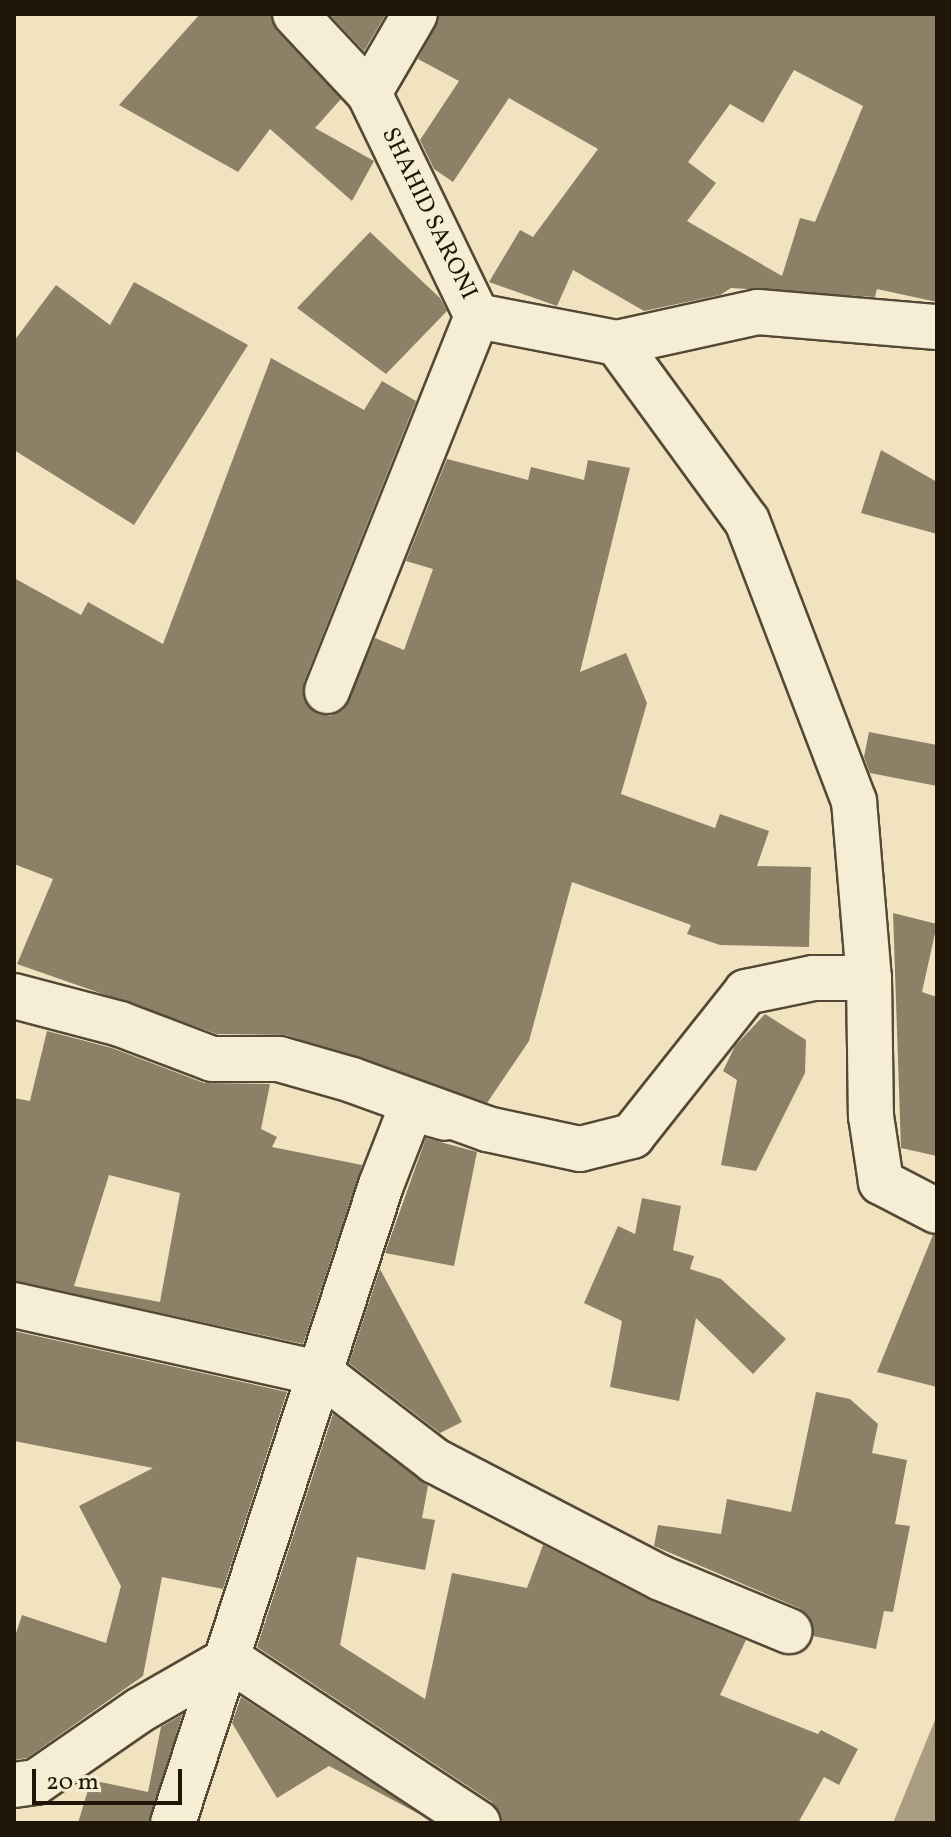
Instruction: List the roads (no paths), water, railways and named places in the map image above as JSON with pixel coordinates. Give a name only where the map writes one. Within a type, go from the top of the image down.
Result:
[{"type":"street","name":"SHAHID SARONI","points":[[295,14],[369,93],[477,316],[617,343],[758,312],[937,327]]},
{"type":"street","points":[[369,93],[415,14]]},
{"type":"street","points":[[327,691],[477,316]]},
{"type":"street","points":[[617,343],[747,521],[854,801],[869,978],[871,1116],[881,1182],[937,1211]]},
{"type":"street","points":[[173,1823],[411,1108],[487,1129],[580,1149],[632,1136],[746,992],[813,978],[869,978]]},
{"type":"street","points":[[14,996],[120,1024],[212,1059],[279,1059],[352,1080],[487,1129]]},
{"type":"street","points":[[14,1305],[322,1374],[435,1461],[661,1578],[789,1631]]},
{"type":"street","points":[[14,1785],[36,1782],[140,1710],[229,1659]]},
{"type":"street","points":[[229,1659],[478,1823]]}]
